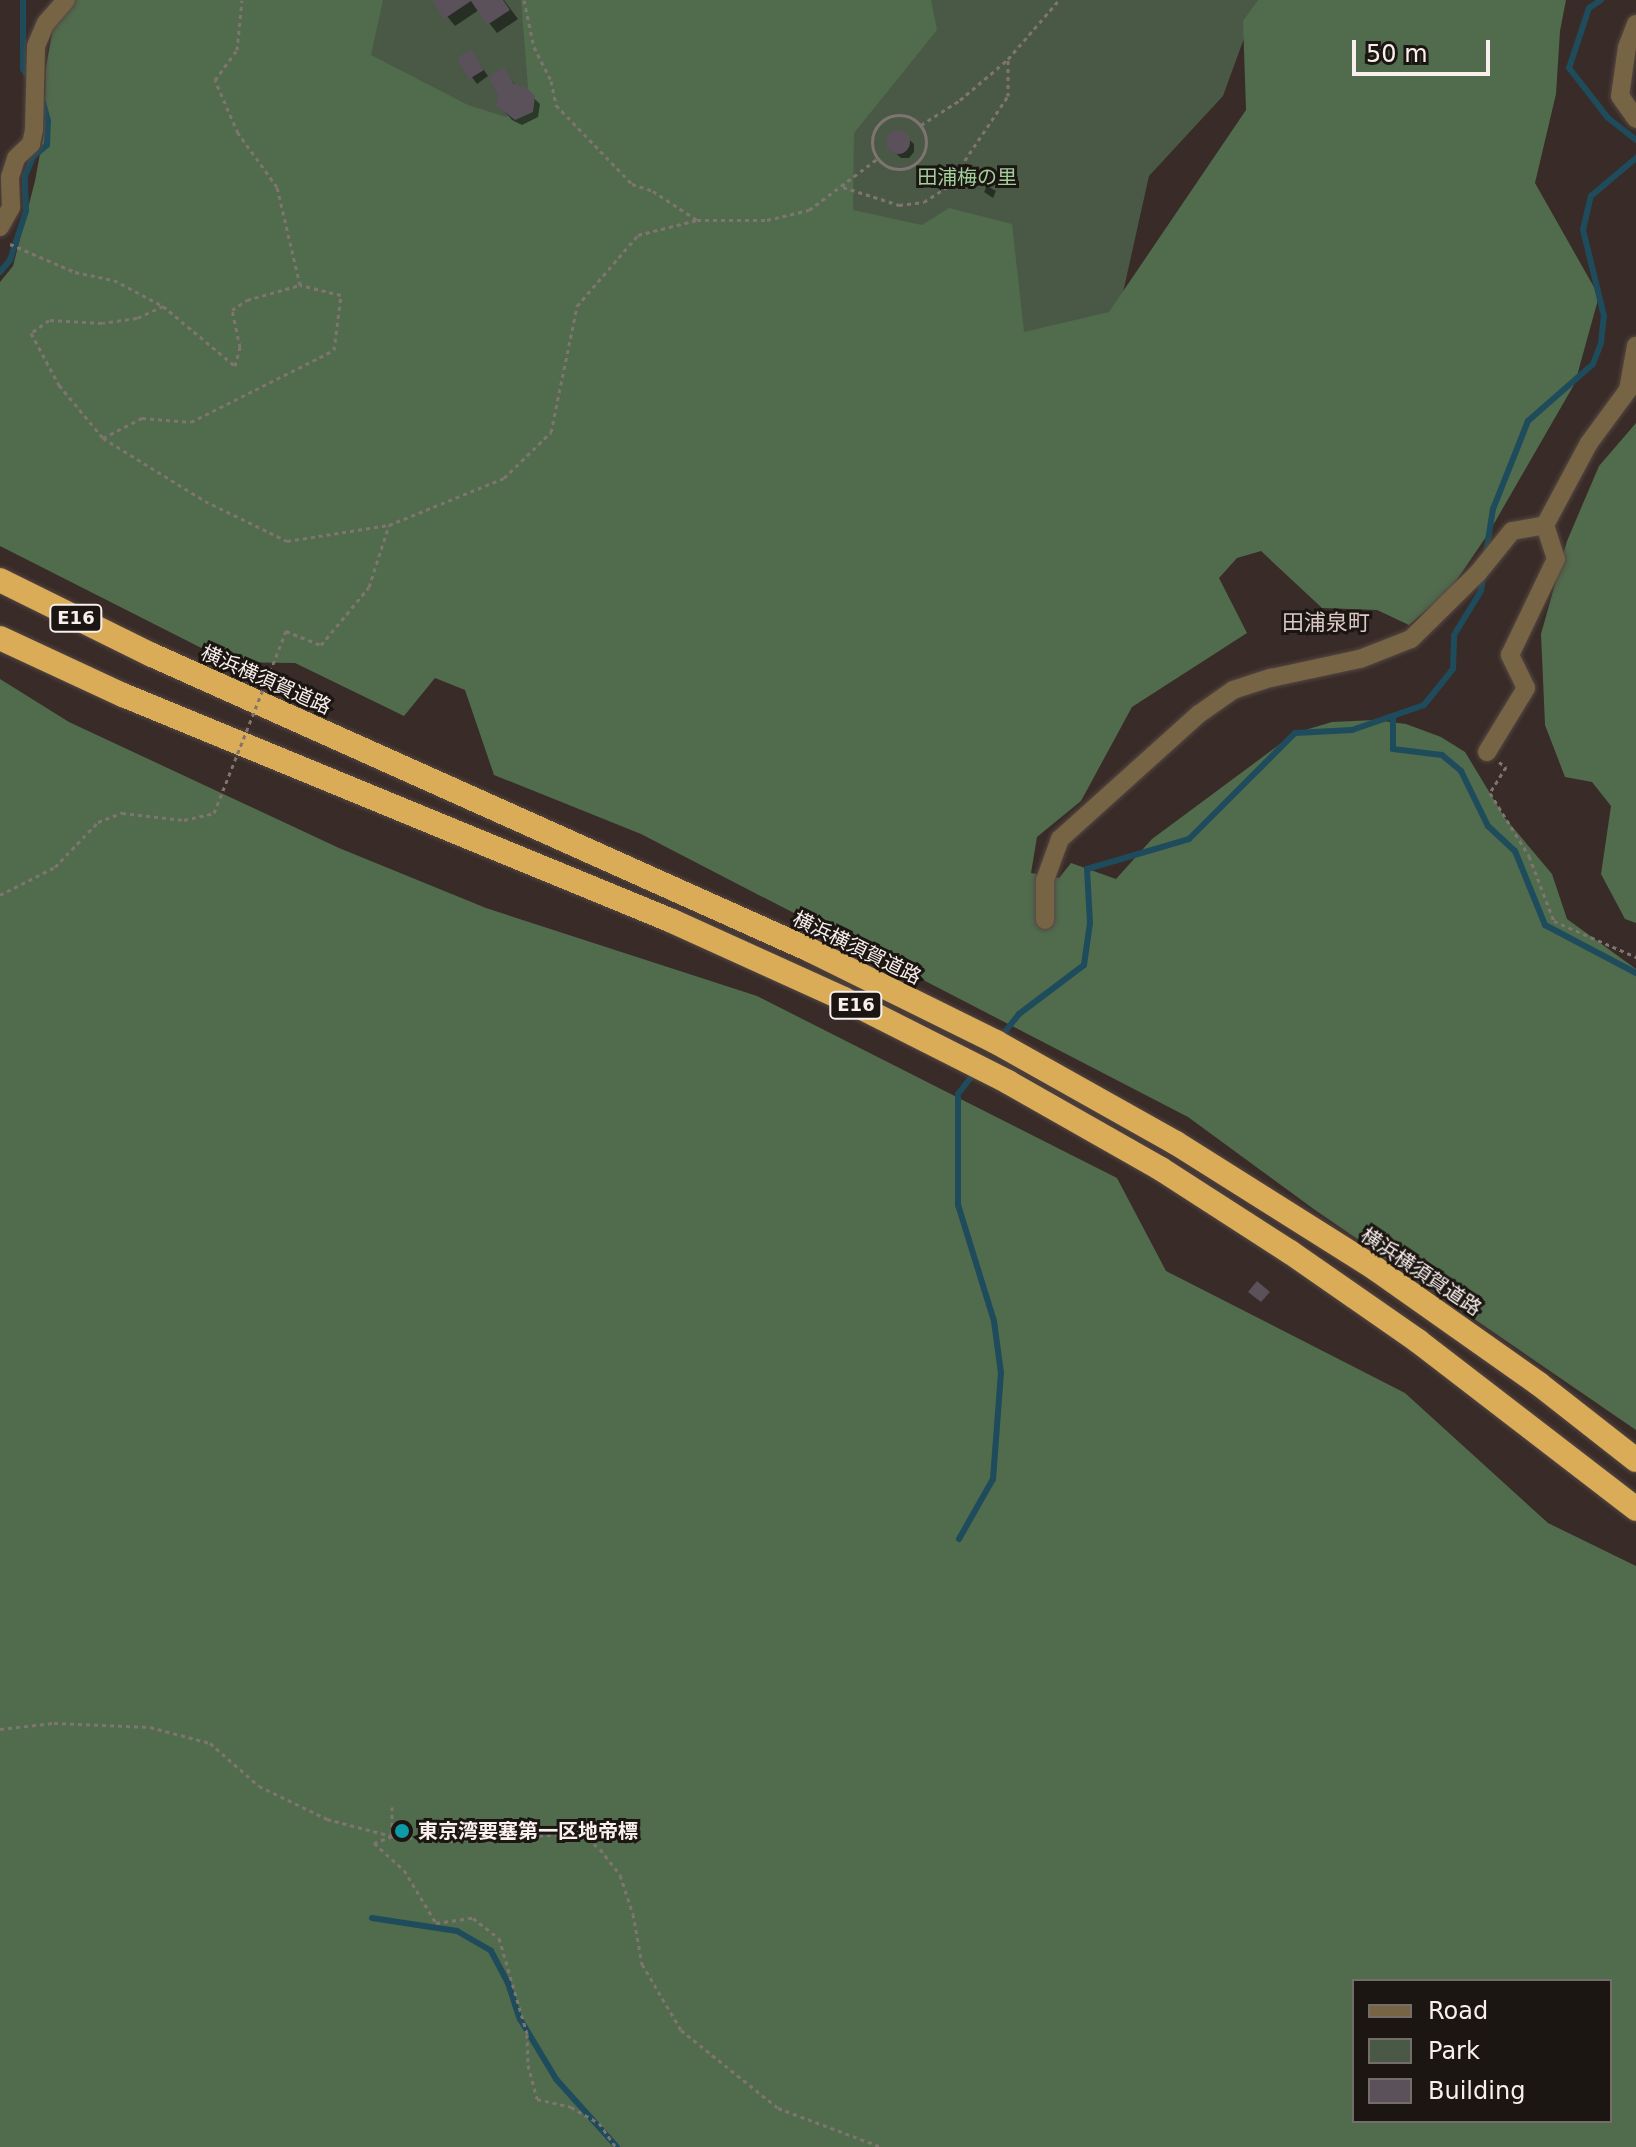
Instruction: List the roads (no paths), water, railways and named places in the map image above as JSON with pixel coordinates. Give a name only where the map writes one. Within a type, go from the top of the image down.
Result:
[{"type":"highway","name":"横浜横須賀道路","points":[[0,580],[152,655],[810,950],[996,1042],[1176,1143],[1336,1243],[1539,1384],[1636,1457]]},
{"type":"highway","name":"E16","points":[[0,638],[123,695],[672,921],[844,999],[1008,1082],[1161,1169],[1290,1252],[1418,1341],[1636,1509]]},
{"type":"highway","points":[[1570,1458],[1636,1526]]},
{"type":"street","points":[[0,227],[11,207],[10,177],[16,158],[31,144],[34,130],[36,46],[46,23],[66,0]]},
{"type":"street","points":[[1636,24],[1627,47],[1620,96],[1636,119]]},
{"type":"street","points":[[1487,752],[1526,688],[1510,655],[1556,559],[1545,525],[1589,443],[1628,390],[1636,346]]},
{"type":"street","points":[[1045,920],[1045,880],[1060,839],[1199,714],[1233,690],[1271,678],[1360,659],[1411,639],[1478,573],[1512,531],[1545,525]]},
{"type":"waterway","points":[[23,0],[23,69],[30,79]]},
{"type":"waterway","points":[[1601,0],[1589,8],[1569,68],[1608,118],[1636,140]]},
{"type":"waterway","points":[[0,272],[10,260],[26,211],[25,176],[33,157],[47,145],[48,121],[42,99]]},
{"type":"waterway","points":[[1486,553],[1493,509],[1528,421],[1593,364],[1601,343],[1604,316],[1583,230],[1591,196],[1636,158]]},
{"type":"waterway","points":[[1001,1037],[1019,1014],[1084,965],[1090,923],[1087,869],[1189,839],[1295,733],[1352,730],[1424,705],[1453,669],[1454,635],[1481,591],[1483,576]]},
{"type":"waterway","points":[[1393,716],[1393,749],[1442,755],[1461,771],[1488,826],[1515,851],[1545,925],[1636,973]]},
{"type":"waterway","points":[[959,1539],[993,1479],[1001,1373],[994,1321],[958,1205],[958,1094],[975,1072]]},
{"type":"waterway","points":[[372,1918],[457,1931],[491,1951],[508,1983],[520,2019],[556,2079],[617,2147]]},
{"type":"place","name":"東京湾要塞第一区地帝標","points":[[402,1831]]},
{"type":"district","name":"田浦泉町","points":[[1326,623]]},
{"type":"park label","name":"田浦梅の里","points":[[967,177]]}]
